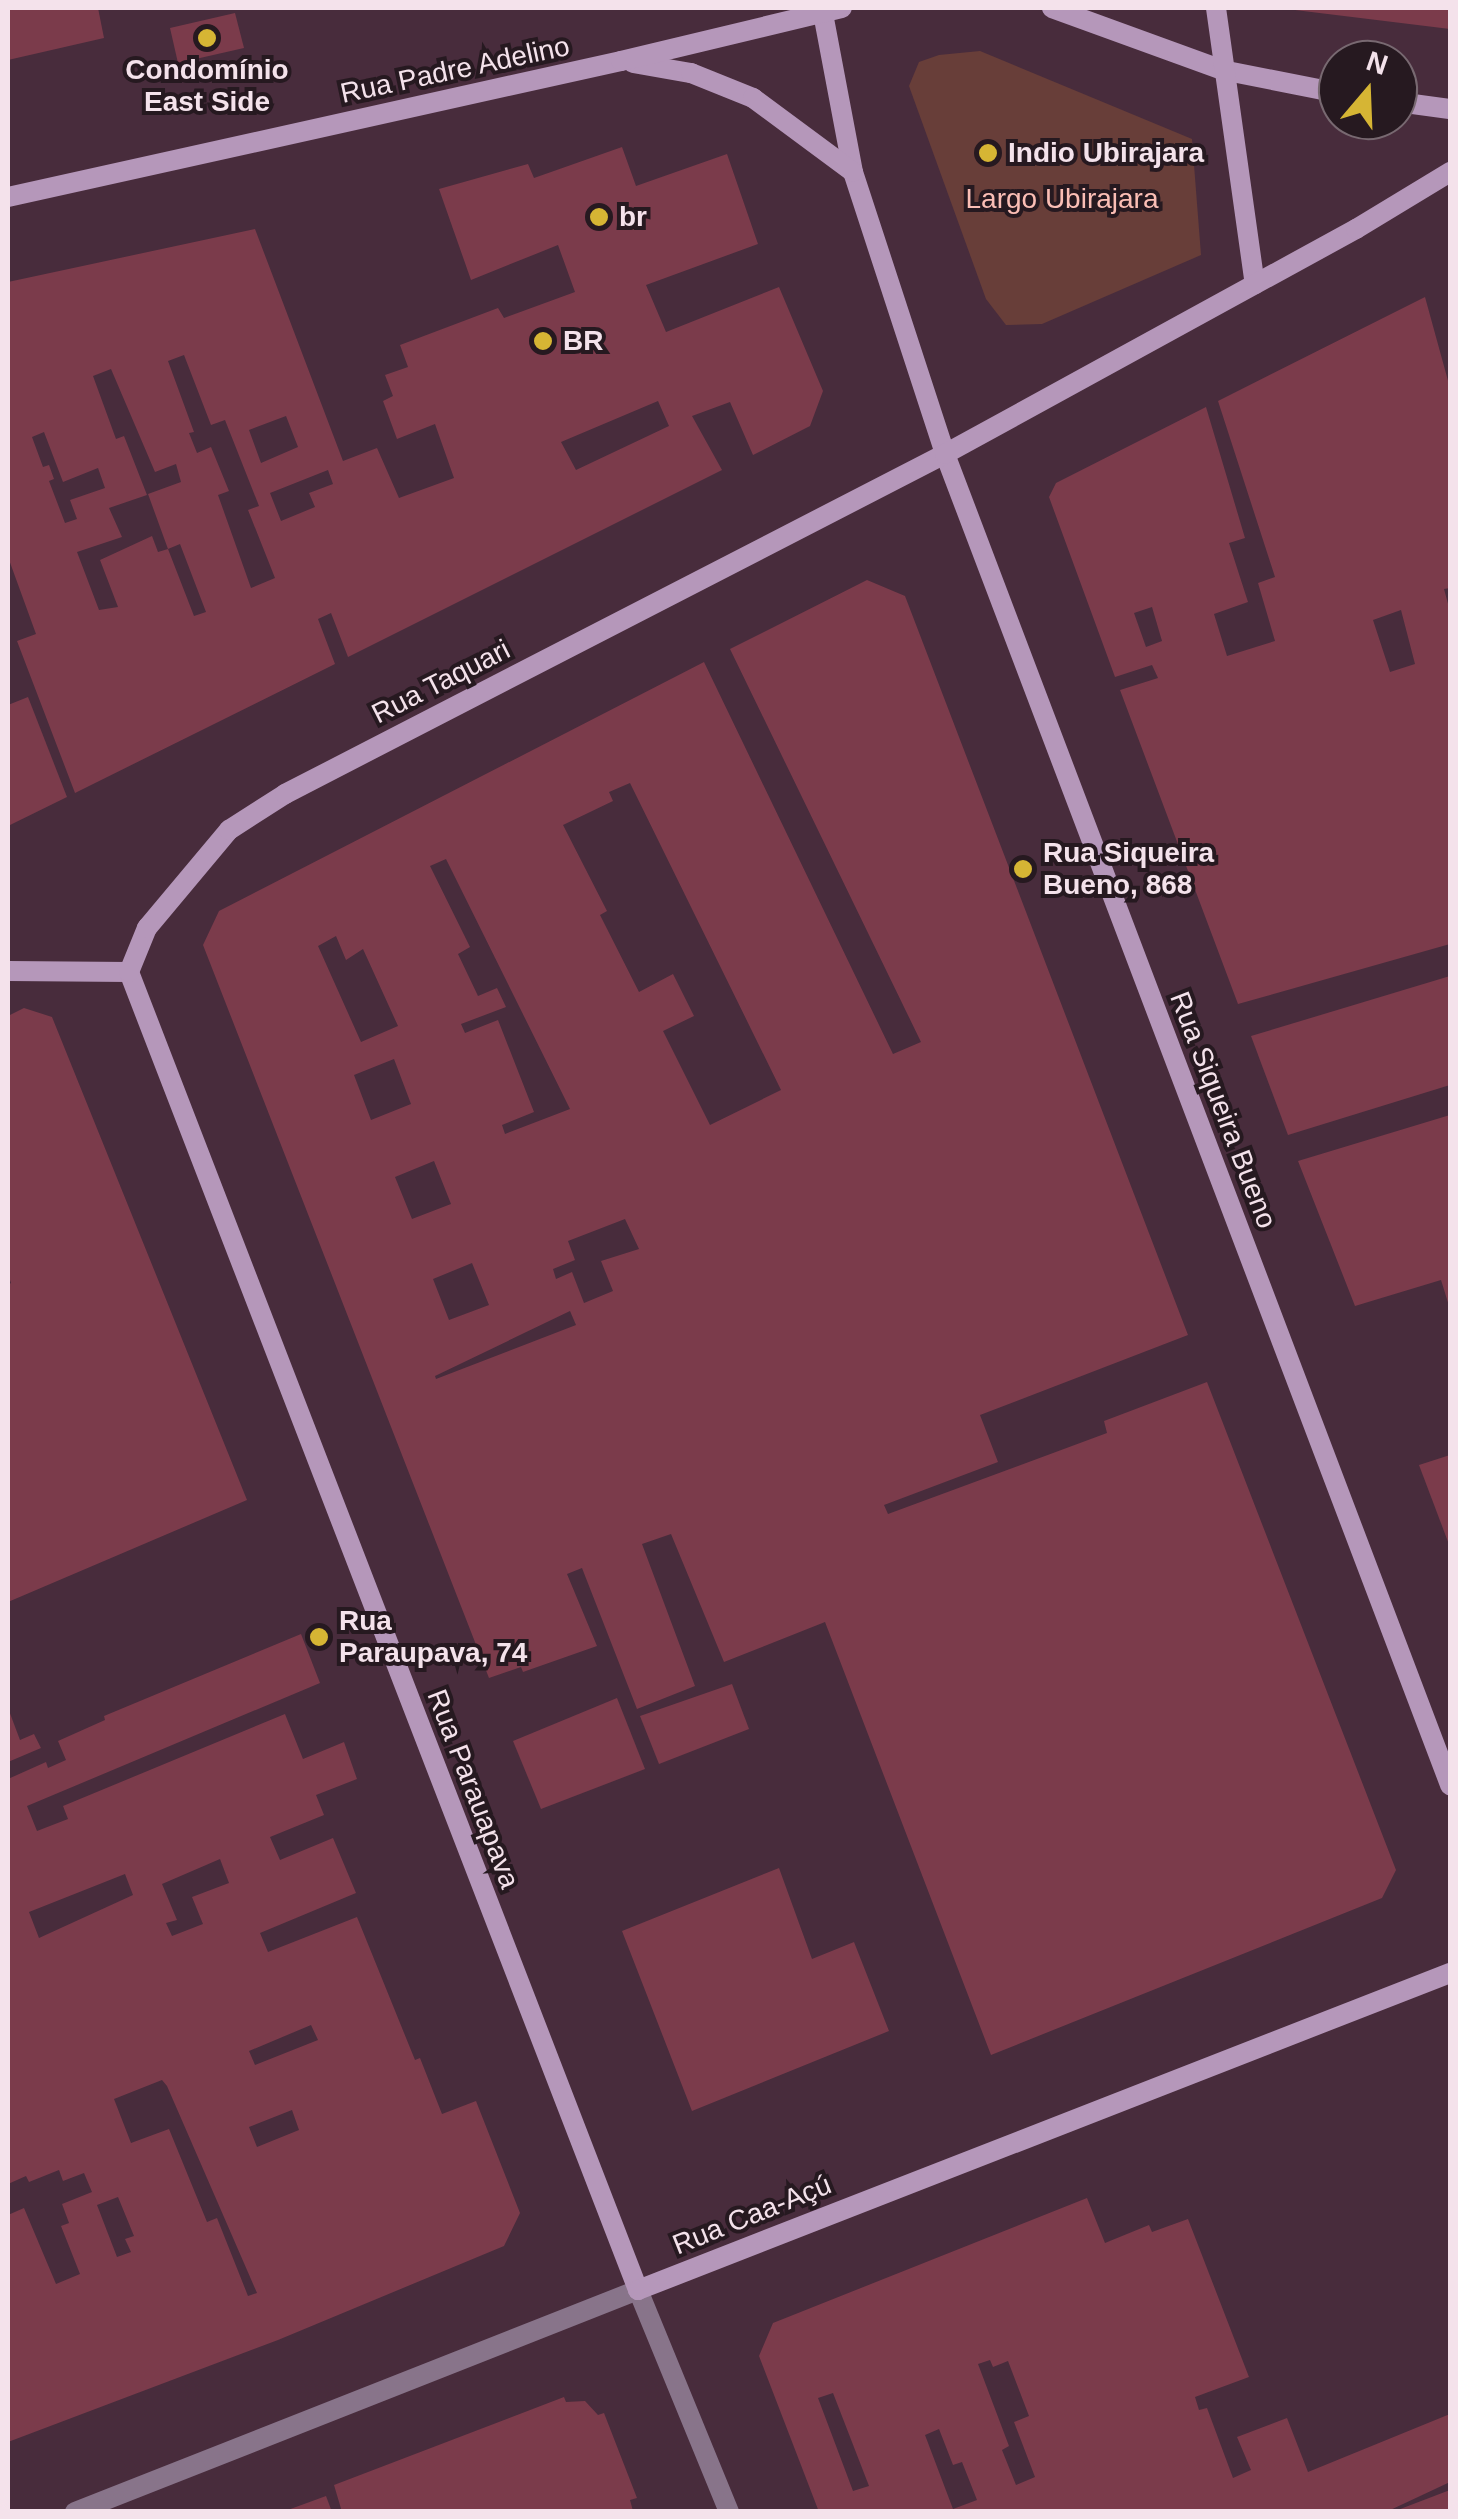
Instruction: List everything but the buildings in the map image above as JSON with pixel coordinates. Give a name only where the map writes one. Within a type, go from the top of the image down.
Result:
[{"type":"main road","points":[[1052,8],[1081,12],[1222,70],[1318,89]]},
{"type":"main road","points":[[1216,8],[1255,284]]},
{"type":"main road","points":[[829,9],[853,172],[945,454],[1450,172]]},
{"type":"main road","name":"Rua Padre Adelino","points":[[8,197],[622,62],[829,9]]},
{"type":"main road","name":"Rua Padre Adelino","points":[[622,62],[691,73],[753,98],[853,172]]},
{"type":"main road","points":[[1418,105],[1450,109]]},
{"type":"main road","name":"Rua Taquari","points":[[129,972],[147,928],[230,830],[285,794],[945,454]]},
{"type":"main road","name":"Rua Siqueira Bueno","points":[[945,454],[1450,1786]]},
{"type":"main road","points":[[8,971],[129,972]]},
{"type":"main road","name":"Rua Parauapava","points":[[129,972],[638,2290]]},
{"type":"main road","name":"Rua Caa-Açú","points":[[638,2290],[1450,1973]]},
{"type":"street","name":"Rua Caa-Açú","points":[[74,2512],[638,2290]]},
{"type":"street","name":"Rua Parauapava","points":[[638,2290],[729,2512]]},
{"type":"green space","name":"Largo Ubirajara","points":[[980,51],[1192,139],[1201,255],[1042,324],[1006,325],[986,299],[909,86],[919,62],[939,55]]},
{"type":"place","name":"Condomínio East Side","points":[[207,38]]},
{"type":"place","name":"Indio Ubirajara","points":[[988,153]]},
{"type":"place","name":"br","points":[[599,217]]},
{"type":"place","name":"BR","points":[[543,341]]},
{"type":"place","name":"Rua Siqueira Bueno, 868","points":[[1023,869]]},
{"type":"place","name":"Rua Paraupava, 74","points":[[319,1637]]}]
